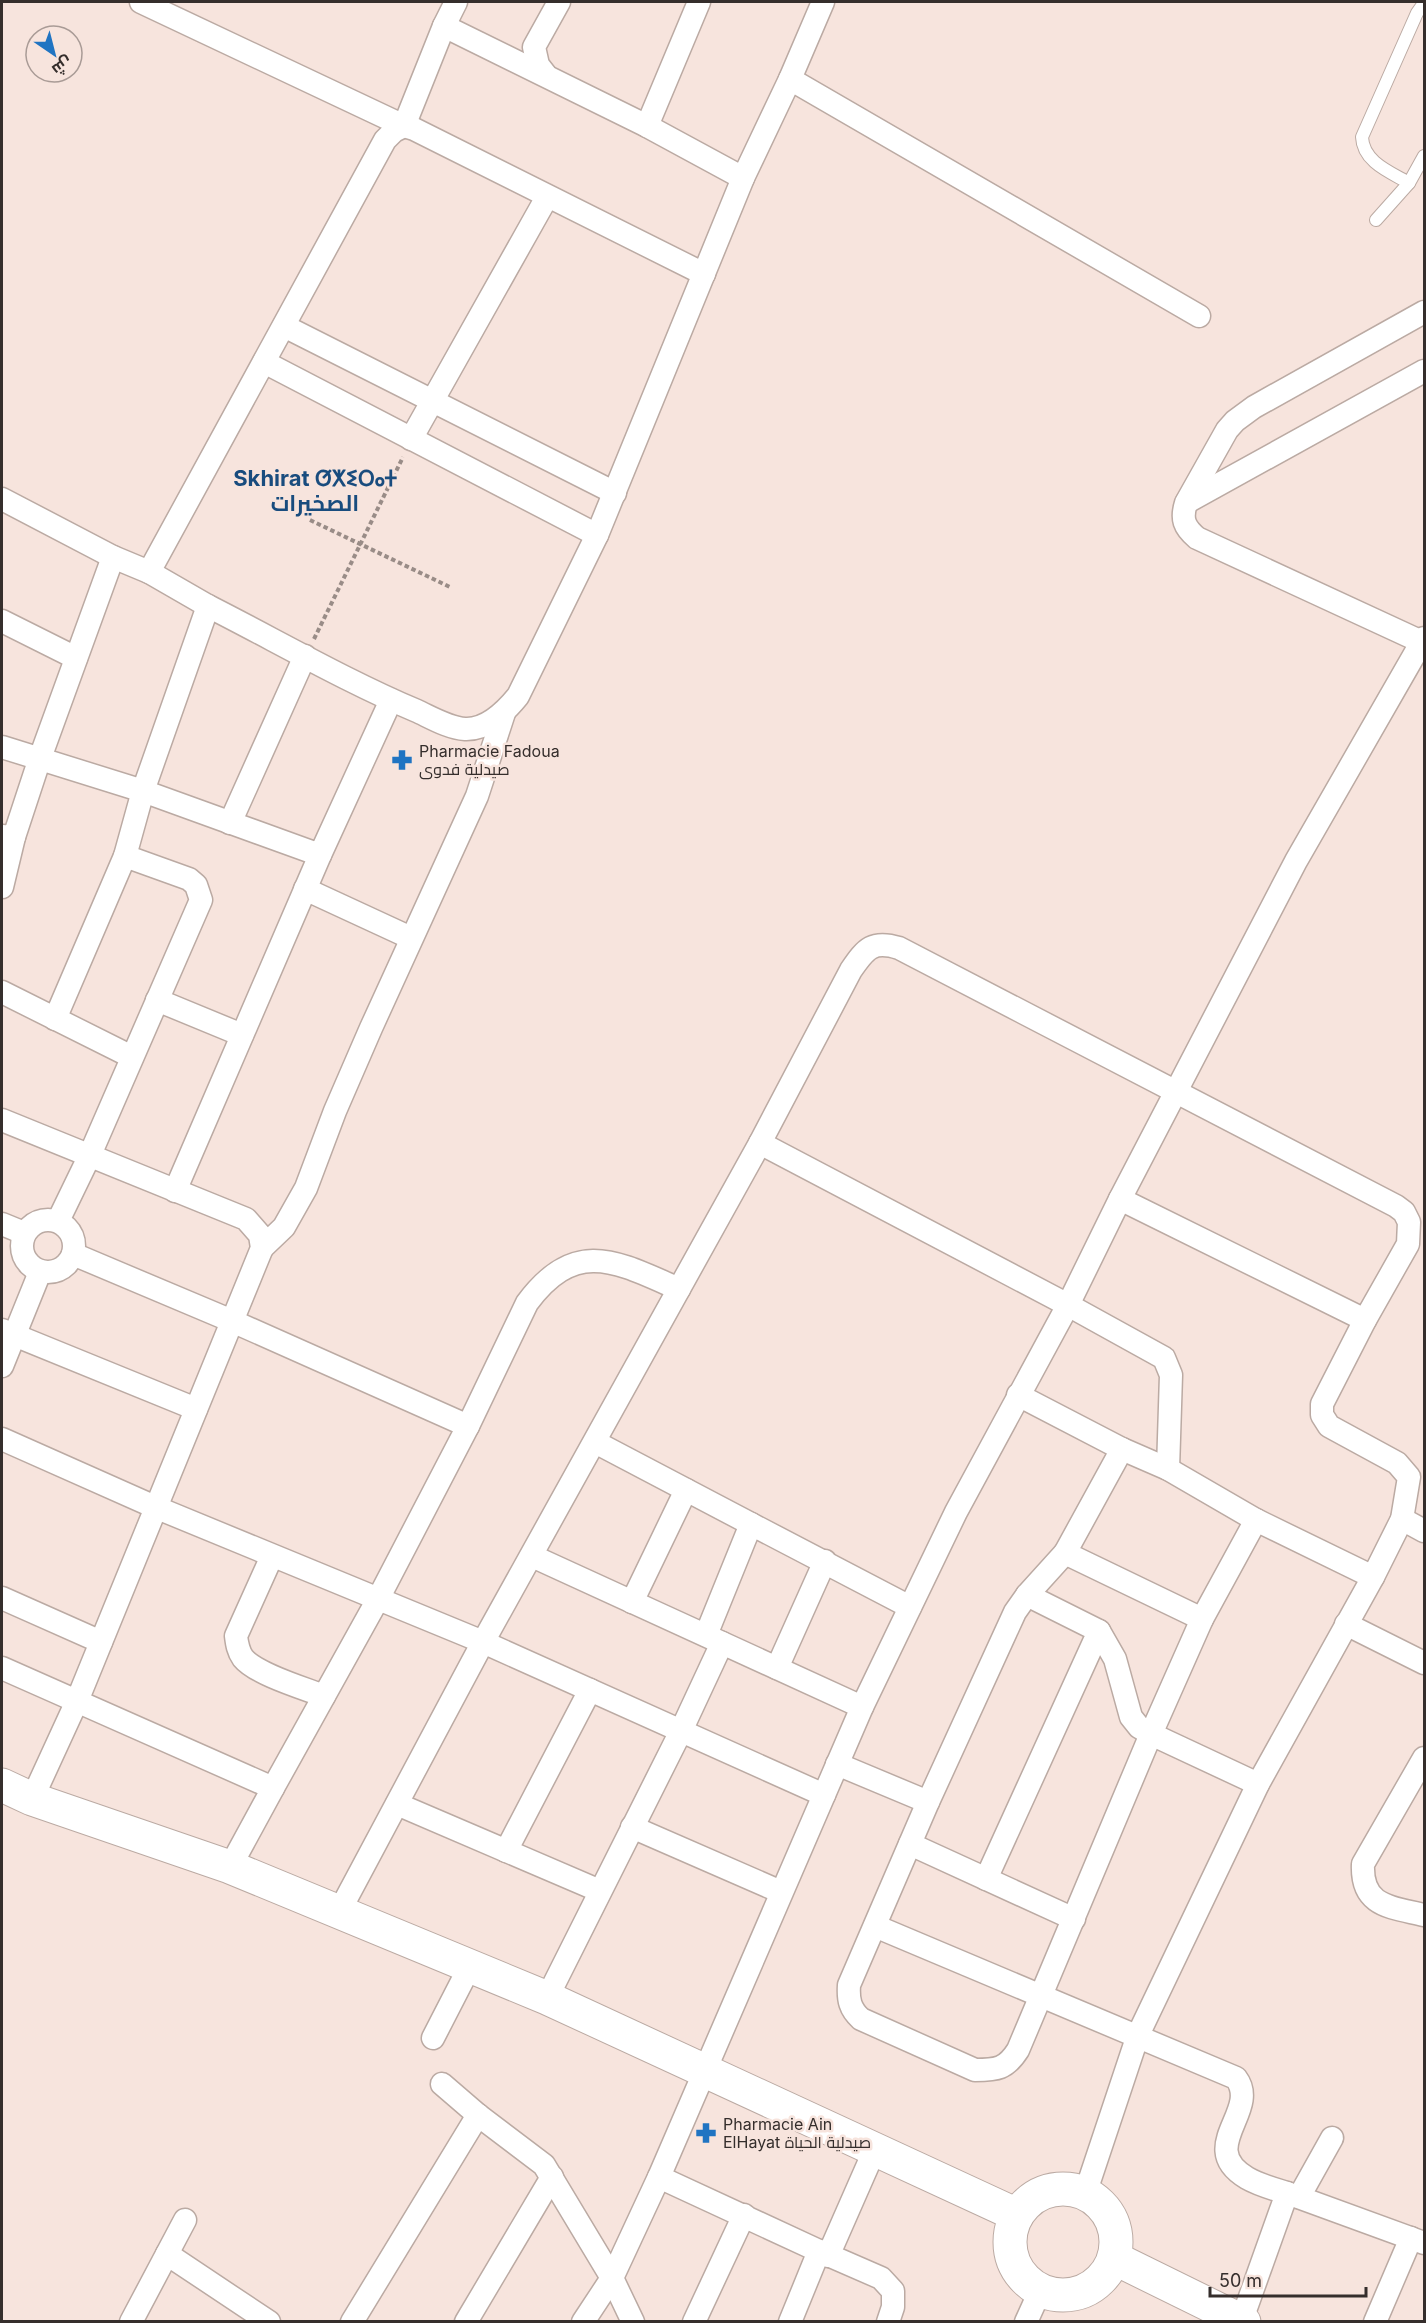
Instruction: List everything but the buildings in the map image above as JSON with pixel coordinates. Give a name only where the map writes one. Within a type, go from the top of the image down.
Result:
[{"type":"street","points":[[141,2],[414,129],[704,274]]},
{"type":"street","points":[[149,572],[385,140],[394,131],[404,126],[456,2]]},
{"type":"street","points":[[545,74],[538,65],[534,47],[559,2]]},
{"type":"street","points":[[647,126],[699,2]]},
{"type":"street","points":[[2,499],[112,557],[149,572],[208,606],[391,700],[450,725],[466,729],[483,725],[504,713],[518,696],[597,535],[742,178],[824,2]]},
{"type":"street","points":[[444,26],[647,126],[742,178]]},
{"type":"street","points":[[790,79],[1199,316]]},
{"type":"street","points":[[411,439],[547,197]]},
{"type":"street","points":[[583,2322],[612,2278],[659,2177],[862,1707],[956,1512],[1068,1305],[1120,1199],[1296,861],[1424,641],[1197,538],[1187,529],[1182,516],[1186,503],[1227,430],[1242,415],[1425,312]]},
{"type":"street","points":[[284,326],[615,493]]},
{"type":"street","points":[[264,362],[597,535]]},
{"type":"street","points":[[1186,503],[1425,371]]},
{"type":"street","points":[[2,887],[8,837],[40,758],[112,557]]},
{"type":"street","points":[[55,1019],[124,856],[143,791],[208,606]]},
{"type":"street","points":[[2,621],[76,658]]},
{"type":"street","points":[[230,823],[305,656]]},
{"type":"street","points":[[175,1191],[320,855],[391,700]]},
{"type":"street","points":[[33,1799],[77,1701],[262,1248],[284,1227],[306,1188],[335,1111],[411,938],[477,796],[504,713]]},
{"type":"street","points":[[2,747],[143,791],[320,855]]},
{"type":"street","points":[[58,1221],[89,1156],[201,900],[196,885],[189,879],[124,856]]},
{"type":"street","points":[[306,889],[411,938]]},
{"type":"street","points":[[339,1912],[483,1642],[760,1143],[851,970],[872,946],[882,943],[899,948],[1396,1206],[1404,1212],[1409,1222],[1408,1244],[1365,1320],[1322,1404],[1322,1415],[1329,1426],[1405,1469],[1409,1477],[1409,1488],[1402,1519],[1373,1577],[1258,1784],[1138,2035],[1085,2194]]},
{"type":"street","points":[[2,992],[132,1057]]},
{"type":"street","points":[[157,1000],[243,1035]]},
{"type":"street","points":[[2,1120],[246,1220],[260,1235],[262,1248]]},
{"type":"street","points":[[760,1143],[1164,1358],[1171,1375],[1168,1469]]},
{"type":"street","points":[[1120,1199],[1365,1320]]},
{"type":"street","points":[[48,1219],[58,1221],[72,1235],[73,1254],[66,1266],[54,1272],[40,1272],[30,1266],[23,1257],[21,1245],[24,1233],[39,1221],[48,1219]]},
{"type":"street","points":[[2,1224],[24,1233]]},
{"type":"street","points":[[73,1254],[232,1321],[468,1426]]},
{"type":"street","points":[[230,1867],[378,1599],[468,1426],[527,1303],[540,1285],[560,1270],[579,1262],[603,1261],[628,1267],[679,1289]]},
{"type":"street","points":[[2,1366],[8,1333],[40,1272]]},
{"type":"street","points":[[8,1333],[196,1409]]},
{"type":"street","points":[[1018,1395],[1122,1449],[1168,1469],[1256,1520],[1373,1577]]},
{"type":"street","points":[[2,1439],[155,1508],[483,1642],[824,1795]]},
{"type":"street","points":[[595,1442],[910,1607]]},
{"type":"street","points":[[1122,1449],[1065,1553],[1027,1595],[1015,1612],[928,1802],[849,1985],[848,1998],[853,2012],[861,2019],[975,2070],[994,2070],[1009,2063],[1018,2050],[1202,1619],[1256,1520]]},
{"type":"street","points":[[633,1602],[686,1490]]},
{"type":"street","points":[[1402,1519],[1425,1531]]},
{"type":"street","points":[[547,1998],[681,1731],[751,1524]]},
{"type":"street","points":[[1065,1553],[1202,1619]]},
{"type":"street","points":[[272,1556],[236,1636],[238,1649],[244,1659],[256,1669],[324,1696]]},
{"type":"street","points":[[532,1556],[862,1707]]},
{"type":"street","points":[[777,1668],[825,1561]]},
{"type":"street","points":[[1027,1595],[1099,1631],[1115,1659],[1131,1717],[1140,1726],[1151,1734],[1258,1784]]},
{"type":"street","points":[[2,1598],[101,1641]]},
{"type":"street","points":[[1346,1624],[1425,1664]]},
{"type":"street","points":[[986,1879],[1099,1631]]},
{"type":"street","points":[[2,1668],[273,1788]]},
{"type":"street","points":[[506,1851],[590,1690]]},
{"type":"street","points":[[1425,1758],[1416,1792],[1363,1864],[1362,1878],[1367,1891],[1374,1900],[1384,1906],[1425,1915]]},
{"type":"street","points":[[837,1764],[928,1802]]},
{"type":"street","points":[[2,1785],[33,1799],[230,1867],[547,1998],[1017,2215]]},
{"type":"street","points":[[397,1804],[600,1891]]},
{"type":"street","points":[[632,1827],[781,1892]]},
{"type":"street","points":[[910,1844],[1074,1918]]},
{"type":"street","points":[[875,1926],[1236,2078],[1242,2086],[1244,2097],[1226,2141],[1227,2155],[1235,2168],[1248,2179],[1418,2240],[1375,2322]]},
{"type":"street","points":[[433,2038],[470,1966]]},
{"type":"street","points":[[442,2084],[478,2115],[544,2165],[612,2278],[633,2322]]},
{"type":"street","points":[[352,2322],[478,2115]]},
{"type":"street","points":[[1114,2258],[1242,2321],[1293,2195],[1332,2138]]},
{"type":"street","points":[[790,2322],[875,2149]]},
{"type":"street","points":[[466,2322],[552,2176]]},
{"type":"street","points":[[659,2177],[881,2278],[893,2291],[893,2307],[888,2322]]},
{"type":"street","points":[[1066,2190],[1085,2194],[1096,2200],[1111,2221],[1116,2246],[1114,2258],[1100,2280],[1078,2293],[1066,2296],[1040,2291],[1029,2284],[1014,2264],[1009,2239],[1017,2215],[1025,2205],[1047,2192],[1066,2190]]},
{"type":"street","points":[[694,2322],[744,2215]]},
{"type":"street","points":[[131,2322],[185,2220]]},
{"type":"street","points":[[167,2254],[269,2322]]},
{"type":"street","points":[[1026,2322],[1040,2291]]},
{"type":"lane","points":[[1409,183],[1374,162],[1363,145],[1362,137],[1418,13],[1425,3]]},
{"type":"lane","points":[[1376,220],[1409,183],[1425,156]]},
{"type":"path","points":[[305,656],[411,439]]},
{"type":"path","points":[[310,520],[452,588]]},
{"type":"place","name":"Pharmacie Fadoua صيدلية فدوى","points":[[402,760]]},
{"type":"place","name":"Pharmacie Ain ElHayat صيدلية الحياة","points":[[706,2133]]},
{"type":"district","name":"Skhirat ⵚⵅⵉⵔⴰⵜ الصخيرات","points":[[315,490]]}]
